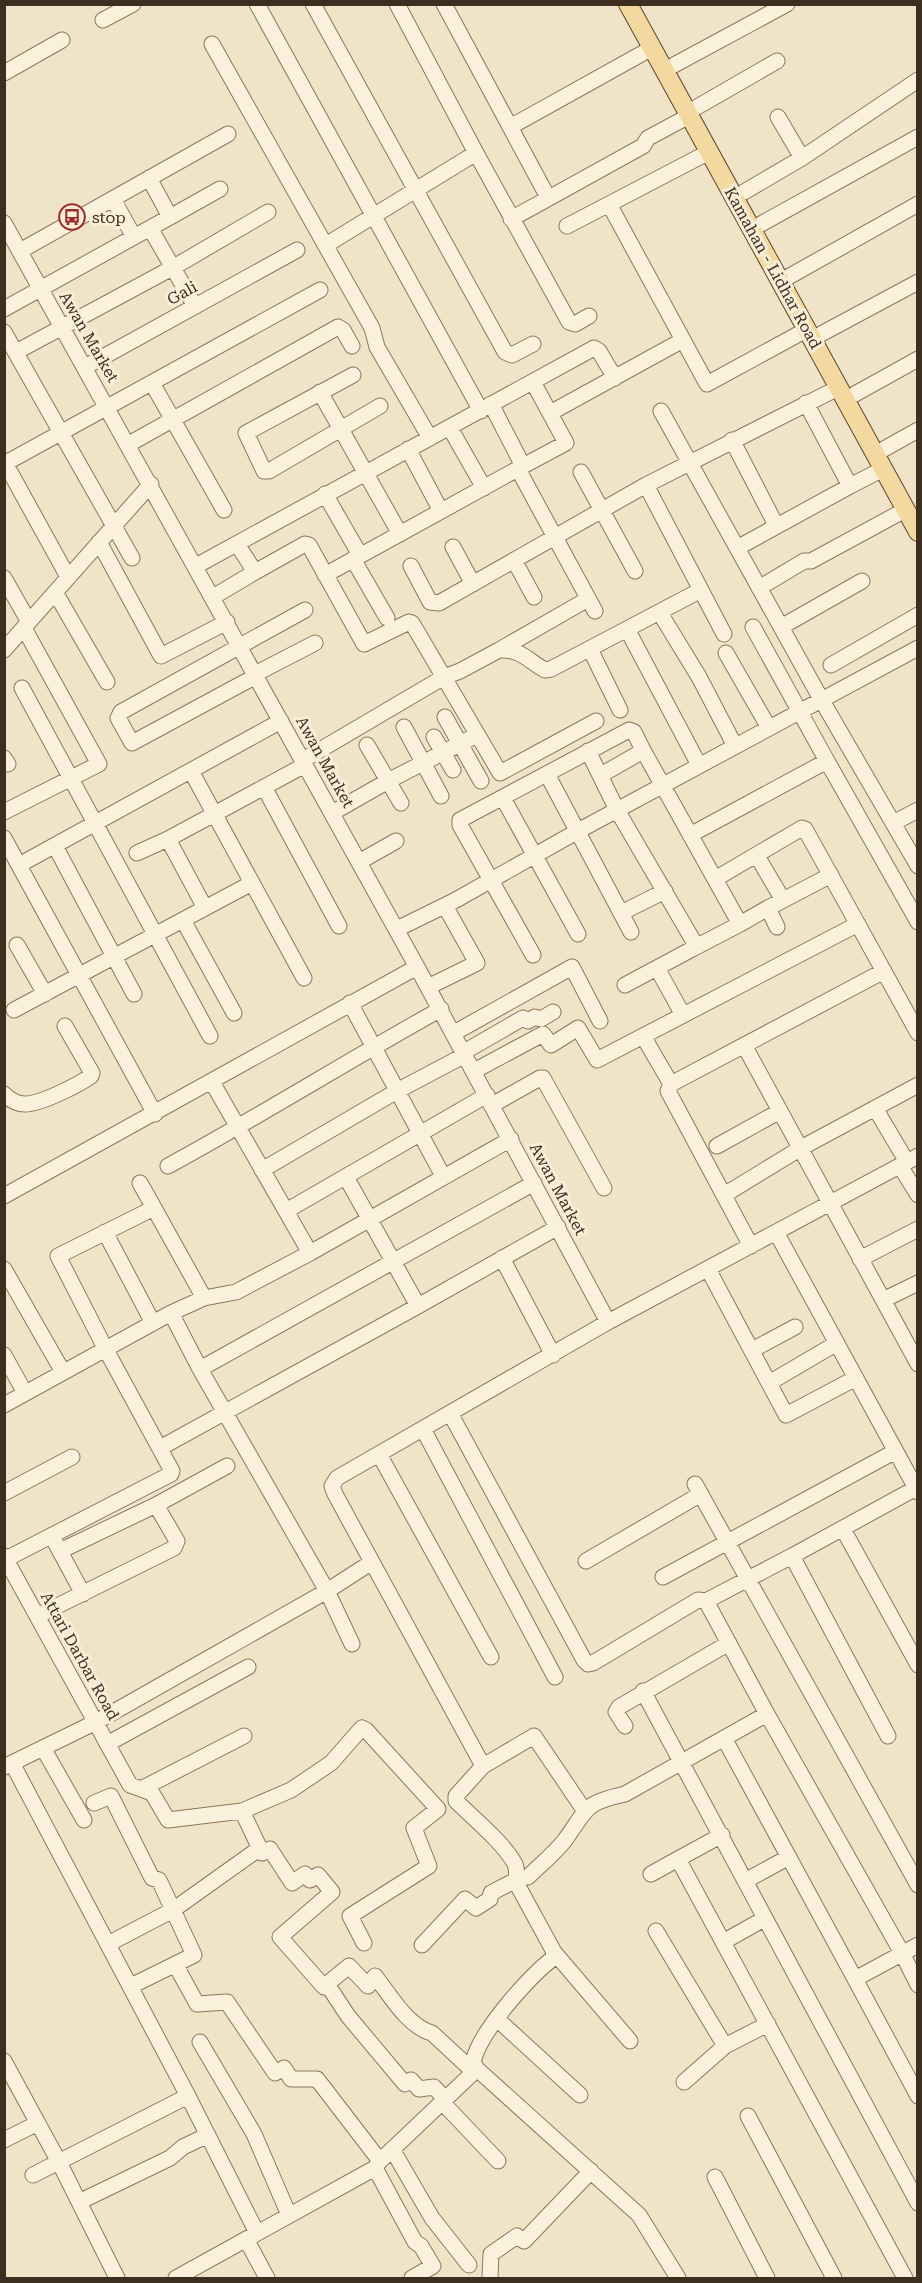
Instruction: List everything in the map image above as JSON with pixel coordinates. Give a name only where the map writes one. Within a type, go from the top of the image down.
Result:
[{"type":"main road","name":"Kamahan - Lidhar Road","points":[[628,4],[652,48],[744,192],[790,276],[814,332]]},
{"type":"main road","name":"Kamahan - Lidhar Road","points":[[641,4],[674,65],[709,152],[814,332],[846,391],[883,469],[911,510]]},
{"type":"main road","name":"Kamahan - Lidhar Road","points":[[846,391],[884,449],[911,510],[918,532]]},
{"type":"street","points":[[103,20],[133,4]]},
{"type":"street","points":[[137,853],[168,839],[264,787],[444,677],[592,605],[521,468],[373,216],[257,4]]},
{"type":"street","points":[[313,4],[505,352],[512,355],[533,344]]},
{"type":"street","points":[[397,4],[511,219],[569,322],[575,324],[588,316]]},
{"type":"street","points":[[444,4],[544,190]]},
{"type":"street","points":[[674,65],[787,4]]},
{"type":"street","points":[[4,73],[62,40]]},
{"type":"street","points":[[212,44],[372,328],[377,346],[430,438]]},
{"type":"street","points":[[510,127],[652,48]]},
{"type":"street","points":[[511,219],[642,146],[648,138],[777,61]]},
{"type":"street","points":[[744,192],[802,158],[918,80]]},
{"type":"street","points":[[778,117],[802,158]]},
{"type":"street","points":[[20,250],[228,134]]},
{"type":"street","points":[[761,224],[918,137]]},
{"type":"street","points":[[567,226],[709,152]]},
{"type":"street","points":[[326,245],[476,153]]},
{"type":"street","points":[[149,178],[170,217]]},
{"type":"street","points":[[4,309],[220,189]]},
{"type":"street","points":[[113,199],[134,237]]},
{"type":"street","points":[[609,204],[707,384],[918,282]]},
{"type":"street","points":[[790,276],[918,204]]},
{"type":"street","points":[[16,351],[174,267],[268,212]]},
{"type":"street","name":"Awan Market","points":[[4,223],[129,444],[429,987],[608,1322]]},
{"type":"street","points":[[150,228],[195,306]]},
{"type":"street","name":"Gali","points":[[85,367],[297,250]]},
{"type":"street","points":[[68,577],[5,462],[320,290]]},
{"type":"street","points":[[129,444],[338,327],[343,330],[352,346]]},
{"type":"street","points":[[4,332],[132,558]]},
{"type":"street","points":[[550,413],[683,340]]},
{"type":"street","points":[[196,566],[594,348],[599,351],[615,378]]},
{"type":"street","points":[[411,566],[430,602],[434,604],[556,538],[646,485],[732,440],[806,404],[846,391],[918,359]]},
{"type":"street","points":[[353,375],[246,433],[264,471],[269,471],[380,406]]},
{"type":"street","points":[[325,575],[521,468],[569,447],[532,382]]},
{"type":"street","points":[[152,383],[171,421],[224,510]]},
{"type":"street","points":[[320,392],[400,534]]},
{"type":"street","points":[[806,404],[850,486]]},
{"type":"street","points":[[661,411],[821,699],[918,866]]},
{"type":"street","points":[[450,428],[484,488]]},
{"type":"street","points":[[884,449],[918,430]]},
{"type":"street","points":[[732,440],[776,525]]},
{"type":"street","points":[[408,449],[441,511]]},
{"type":"street","points":[[737,548],[883,469]]},
{"type":"street","points":[[581,472],[635,571]]},
{"type":"street","points":[[4,650],[151,484]]},
{"type":"street","points":[[646,485],[724,634]]},
{"type":"street","points":[[325,494],[387,618]]},
{"type":"street","points":[[759,588],[804,561],[811,561],[911,510]]},
{"type":"street","points":[[99,542],[161,656],[226,622]]},
{"type":"street","points":[[237,544],[255,572]]},
{"type":"street","points":[[213,597],[305,544],[309,545],[364,644],[412,623],[498,772],[502,773],[596,722]]},
{"type":"street","points":[[453,547],[473,584]]},
{"type":"street","points":[[514,560],[534,597]]},
{"type":"street","points":[[4,578],[99,764],[4,812]]},
{"type":"street","points":[[781,627],[862,581]]},
{"type":"street","points":[[499,650],[528,656],[545,670],[551,669],[701,590]]},
{"type":"street","points":[[55,592],[107,682]]},
{"type":"street","points":[[305,610],[121,712],[118,718],[132,743],[315,643]]},
{"type":"street","points":[[660,613],[699,677],[735,746]]},
{"type":"street","points":[[831,665],[918,615]]},
{"type":"street","points":[[753,627],[918,922]]},
{"type":"street","points":[[627,630],[699,765]]},
{"type":"street","points":[[397,929],[445,906],[662,785],[918,648]]},
{"type":"street","points":[[590,649],[620,710]]},
{"type":"street","points":[[726,653],[769,728]]},
{"type":"street","points":[[22,688],[210,1036]]},
{"type":"street","points":[[445,717],[481,781]]},
{"type":"street","points":[[19,865],[281,721]]},
{"type":"street","points":[[404,727],[441,796]]},
{"type":"street","points":[[533,955],[459,822],[629,730],[634,732],[740,924]]},
{"type":"street","points":[[333,813],[388,781],[477,735]]},
{"type":"street","points":[[434,737],[453,770]]},
{"type":"street","points":[[367,745],[401,803]]},
{"type":"street","points":[[588,751],[617,810],[694,942],[694,948]]},
{"type":"street","points":[[601,776],[644,752]]},
{"type":"street","points":[[690,835],[827,761]]},
{"type":"street","points":[[191,771],[304,978]]},
{"type":"street","points":[[547,774],[631,932]]},
{"type":"street","points":[[264,787],[339,926]]},
{"type":"street","points":[[503,798],[578,934]]},
{"type":"street","points":[[893,823],[918,810]]},
{"type":"street","points":[[715,879],[802,828],[805,829],[918,1032]]},
{"type":"street","points":[[4,838],[155,1114]]},
{"type":"street","points":[[168,839],[205,908]]},
{"type":"street","points":[[359,861],[396,841]]},
{"type":"street","points":[[55,846],[134,994]]},
{"type":"street","points":[[757,856],[783,900]]},
{"type":"street","points":[[625,985],[831,875]]},
{"type":"street","points":[[14,1010],[252,883]]},
{"type":"street","points":[[621,913],[665,891]]},
{"type":"street","points":[[429,987],[477,963],[445,906]]},
{"type":"street","points":[[768,908],[777,927]]},
{"type":"street","points":[[183,920],[234,1013]]},
{"type":"street","points":[[474,1071],[543,1034],[551,1045],[579,1029],[597,1060],[858,924]]},
{"type":"street","points":[[17,945],[45,994]]},
{"type":"street","points":[[4,1196],[417,967]]},
{"type":"street","points":[[454,1033],[572,967],[600,1021]]},
{"type":"street","points":[[657,968],[683,1015]]},
{"type":"street","points":[[751,1246],[668,1091],[671,1084],[884,971]]},
{"type":"street","points":[[350,1003],[443,1176]]},
{"type":"street","points":[[168,1166],[373,1046],[441,1010]]},
{"type":"street","points":[[262,1170],[523,1018],[528,1021],[535,1017],[541,1019],[553,1012]]},
{"type":"street","points":[[4,1094],[14,1102],[27,1104],[41,1100],[91,1076],[92,1072],[65,1026]]},
{"type":"street","points":[[643,1036],[671,1084]]},
{"type":"street","points":[[744,1045],[918,1364]]},
{"type":"street","points":[[286,1210],[420,1132],[543,1078],[604,1188]]},
{"type":"street","points":[[212,1082],[310,1252]]},
{"type":"street","points":[[724,1195],[801,1148],[918,1084]]},
{"type":"street","points":[[875,1108],[908,1162],[918,1195]]},
{"type":"street","points":[[717,1146],[780,1111]]},
{"type":"street","points":[[4,1405],[171,1313],[204,1298],[236,1292],[511,1139]]},
{"type":"street","points":[[483,1766],[332,1486],[337,1478],[608,1322],[908,1162]]},
{"type":"street","points":[[346,1177],[418,1306]]},
{"type":"street","points":[[140,1183],[204,1298]]},
{"type":"street","points":[[200,1370],[534,1183]]},
{"type":"street","points":[[6,1561],[171,1474],[172,1471],[58,1256],[154,1208]]},
{"type":"street","points":[[160,1448],[558,1227]]},
{"type":"street","points":[[860,1259],[918,1229]]},
{"type":"street","points":[[105,1232],[153,1323]]},
{"type":"street","points":[[450,1413],[588,1664],[698,1600],[706,1601],[749,1580],[917,1489],[894,1452],[776,1232]]},
{"type":"street","points":[[502,1258],[553,1355]]},
{"type":"street","points":[[4,1269],[63,1372]]},
{"type":"street","points":[[708,1269],[786,1415],[856,1378]]},
{"type":"street","points":[[883,1300],[918,1283]]},
{"type":"street","points":[[171,1313],[200,1370],[327,1592],[351,1644]]},
{"type":"street","points":[[752,1350],[795,1327]]},
{"type":"street","points":[[769,1383],[837,1343]]},
{"type":"street","points":[[4,1355],[25,1393]]},
{"type":"street","points":[[423,1429],[555,1677]]},
{"type":"street","points":[[663,1577],[894,1452]]},
{"type":"street","points":[[379,1454],[491,1657]]},
{"type":"street","points":[[4,1493],[72,1457]]},
{"type":"street","points":[[60,1551],[227,1466]]},
{"type":"street","points":[[586,1561],[698,1489],[918,1885]]},
{"type":"street","points":[[37,1616],[174,1548],[177,1541],[156,1504]]},
{"type":"street","points":[[843,1529],[918,1665]]},
{"type":"street","points":[[52,1536],[83,1594]]},
{"type":"street","points":[[792,1556],[888,1737]]},
{"type":"street","name":"Attari Darbar Road","points":[[6,1561],[130,1785],[152,1793],[168,1820],[242,1811]]},
{"type":"street","points":[[267,2278],[208,2135],[189,2096],[108,1944],[8,1765],[96,1722],[327,1592],[372,1562]]},
{"type":"street","points":[[4,1590],[19,1582]]},
{"type":"street","points":[[706,1601],[918,1985]]},
{"type":"street","points":[[625,1726],[616,1709],[643,1691],[729,1643]]},
{"type":"street","points":[[107,1744],[248,1667]]},
{"type":"street","points":[[643,1691],[918,2203]]},
{"type":"street","points":[[422,1945],[465,1899],[476,1908],[490,1899],[491,1893],[522,1878],[563,1842],[584,1810],[602,1799],[625,1794],[767,1714]]},
{"type":"street","points":[[438,1809],[362,1728],[331,1763],[291,1790],[242,1811],[262,1853],[270,1849],[292,1883],[305,1874],[310,1880],[318,1875],[332,1892],[280,1937],[324,1987],[350,1966],[368,1986],[375,1976],[410,2021],[432,2033],[476,2070],[639,2215],[678,2278]]},
{"type":"street","points":[[141,1789],[244,1736]]},
{"type":"street","points":[[364,1943],[350,1916],[429,1866],[414,1828],[456,1796],[483,1766],[534,1736],[584,1810]]},
{"type":"street","points":[[724,1738],[918,2096]]},
{"type":"street","points":[[43,1748],[84,1820]]},
{"type":"street","points":[[94,1803],[111,1796],[152,1878],[159,1881],[194,1955],[130,1986]]},
{"type":"street","points":[[456,1796],[456,1802],[503,1849],[515,1865],[554,1952],[630,2041]]},
{"type":"street","points":[[651,1874],[722,1835]]},
{"type":"street","points":[[108,1944],[173,1910],[260,1848]]},
{"type":"street","points":[[745,1881],[789,1857]]},
{"type":"street","points":[[678,1859],[905,2278]]},
{"type":"street","points":[[723,1942],[764,1919]]},
{"type":"street","points":[[656,1931],[725,2046]]},
{"type":"street","points":[[855,1978],[918,1945]]},
{"type":"street","points":[[476,2070],[473,2061],[475,2052],[497,2019],[553,1958],[554,1952]]},
{"type":"street","points":[[175,1964],[197,2004],[227,2002],[275,2073],[284,2068],[291,2079],[318,2079],[377,2164],[416,2242],[433,2266],[412,2278]]},
{"type":"street","points":[[327,1984],[348,2016],[405,2084],[411,2080],[419,2089],[434,2087],[498,2161]]},
{"type":"street","points":[[497,2019],[580,2095]]},
{"type":"street","points":[[684,2082],[725,2046],[768,2024]]},
{"type":"street","points":[[200,2042],[254,2134],[289,2215]]},
{"type":"street","points":[[5,2065],[59,2162],[117,2278]]},
{"type":"street","points":[[176,2278],[377,2164],[476,2070]]},
{"type":"street","points":[[33,2175],[189,2096]]},
{"type":"street","points":[[748,2116],[834,2278]]},
{"type":"street","points":[[4,2140],[38,2123]]},
{"type":"street","points":[[79,2202],[170,2158],[183,2147],[208,2135]]},
{"type":"street","points":[[392,2149],[432,2218],[469,2265]]},
{"type":"street","points":[[490,2278],[491,2254],[517,2236],[524,2241],[591,2171]]},
{"type":"street","points":[[715,2177],[767,2278]]},
{"type":"street","points":[[398,2278],[402,2276],[403,2278]]},
{"type":"place","name":"stop","points":[[72,217]]}]
